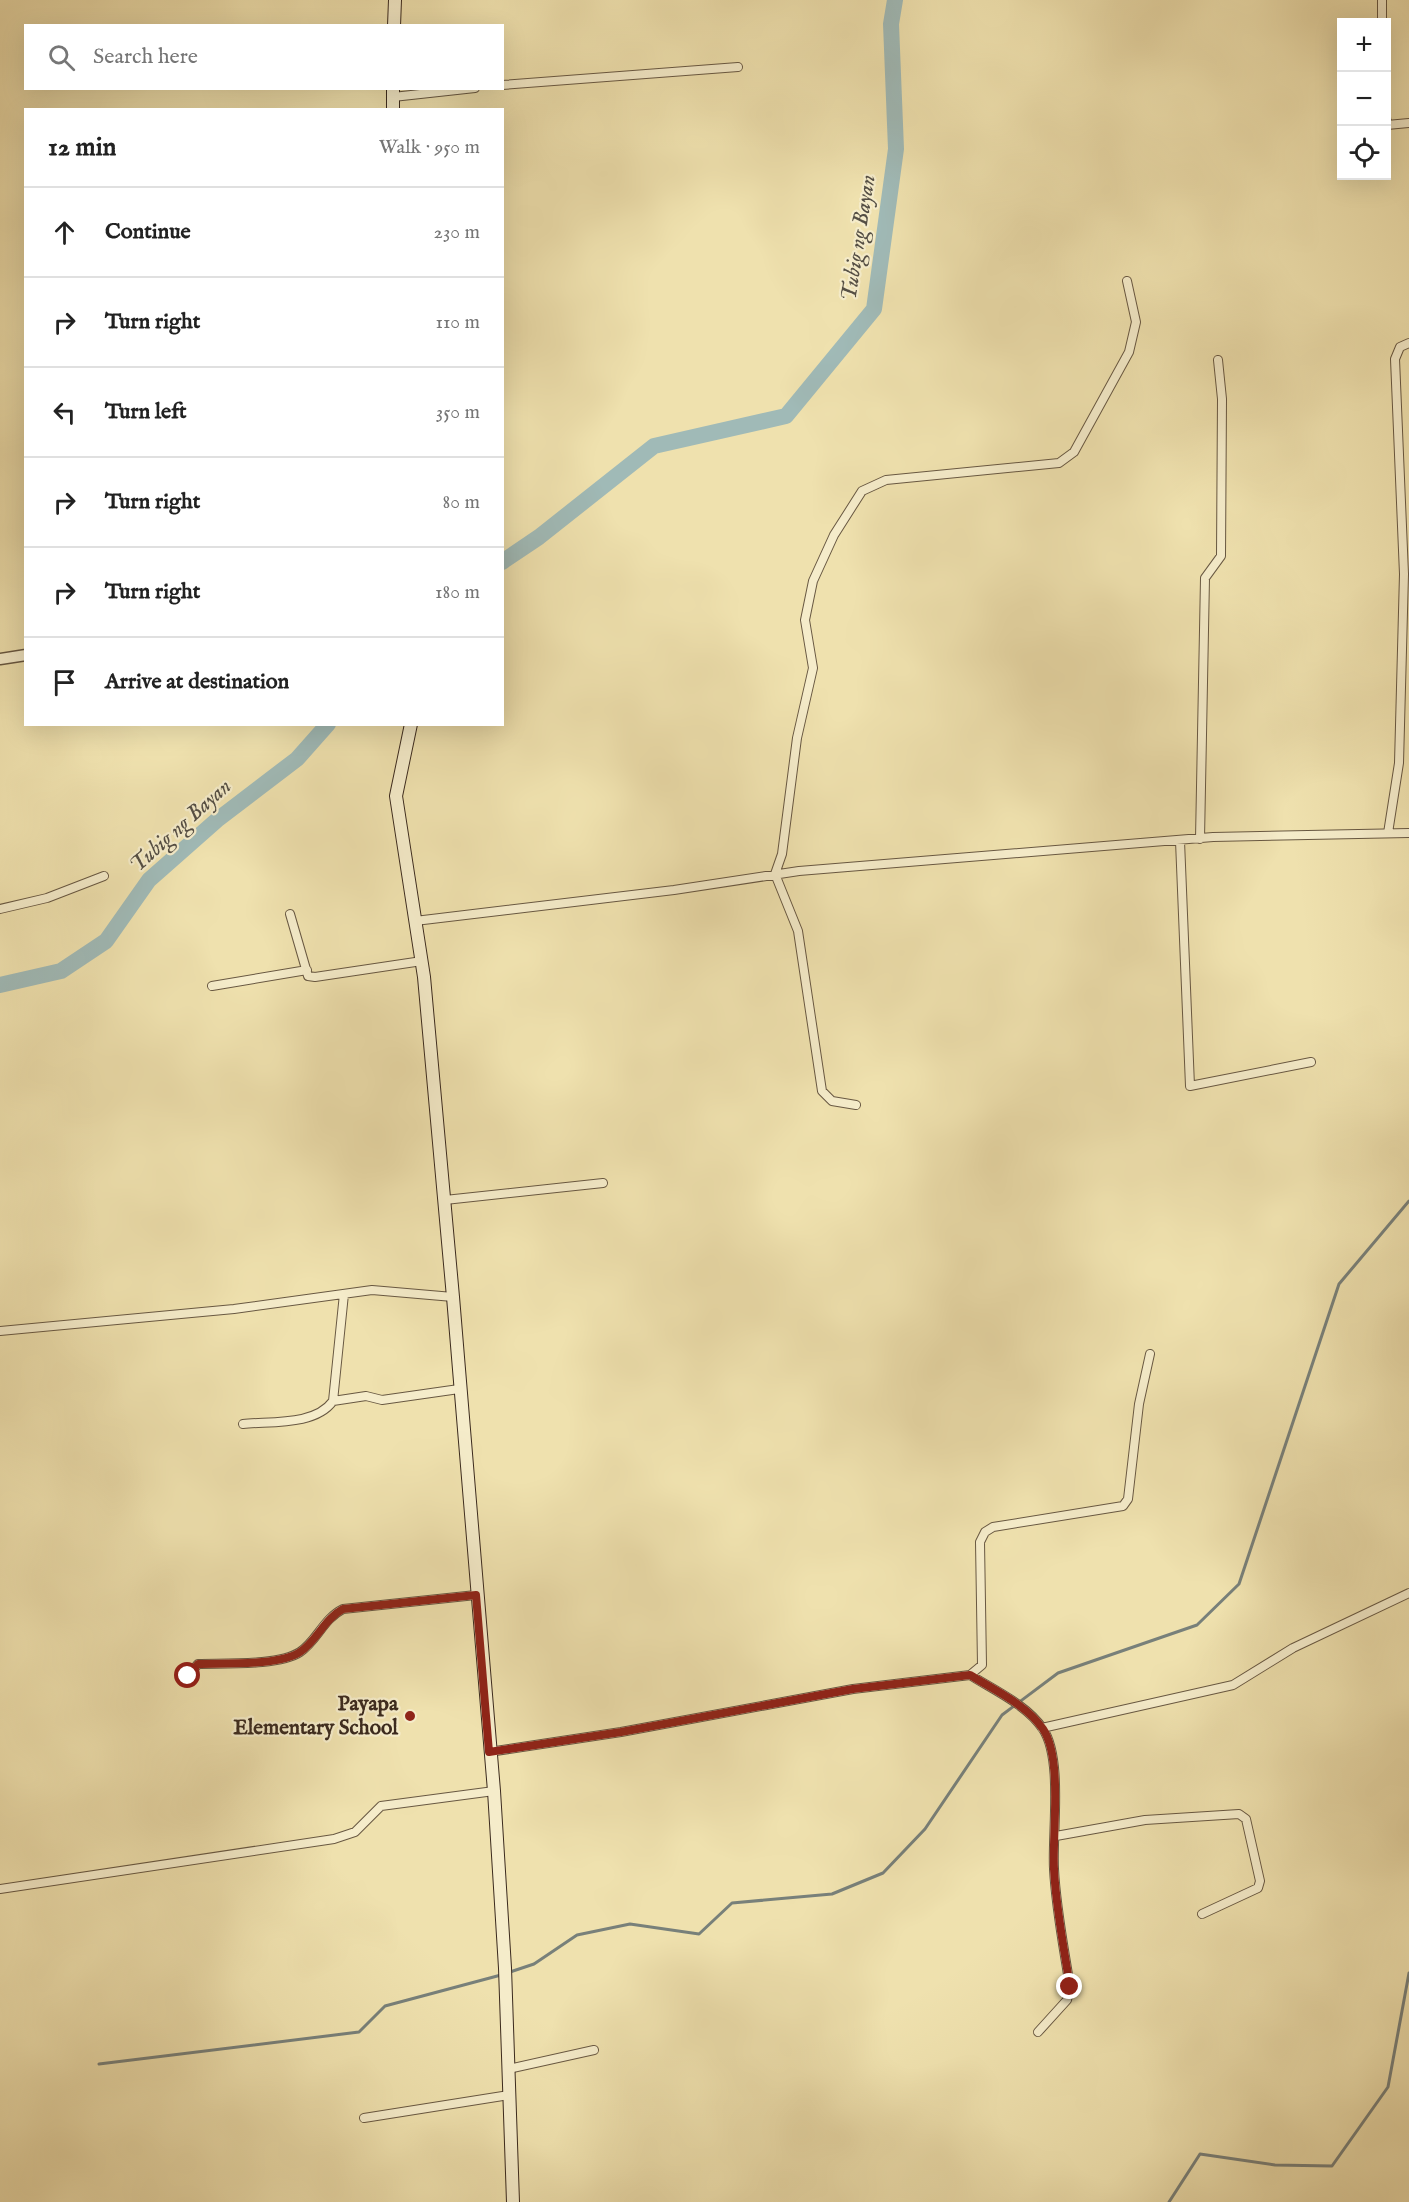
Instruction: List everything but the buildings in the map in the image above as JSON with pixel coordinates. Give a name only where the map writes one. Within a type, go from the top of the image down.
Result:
[{"type":"main road","points":[[394,24],[395,0]]},
{"type":"main road","points":[[411,726],[396,796],[422,961],[453,1296],[494,1791],[505,1973],[513,2202]]},
{"type":"street","points":[[1382,0],[1382,18]]},
{"type":"street","points":[[504,86],[738,68]]},
{"type":"street","points":[[393,98],[459,90]]},
{"type":"street","points":[[1391,125],[1409,123]]},
{"type":"street","points":[[856,1105],[832,1101],[822,1091],[798,931],[775,874],[782,854],[797,738],[813,668],[805,620],[813,581],[834,535],[862,490],[886,480],[1059,463],[1074,452],[1129,352],[1136,322],[1127,281]]},
{"type":"street","points":[[1388,833],[1399,763],[1404,574],[1395,359],[1400,347],[1409,343]]},
{"type":"street","points":[[1200,839],[1204,578],[1221,556],[1222,399],[1218,360]]},
{"type":"street","points":[[0,658],[24,655]]},
{"type":"street","points":[[415,921],[775,874],[1130,843],[1409,833]]},
{"type":"street","points":[[1180,841],[1190,1086],[1311,1062]]},
{"type":"street","points":[[0,909],[47,898],[104,876]]},
{"type":"street","points":[[290,914],[308,976],[315,977],[422,961]]},
{"type":"street","points":[[212,986],[307,970]]},
{"type":"street","points":[[445,1200],[603,1182]]},
{"type":"street","points":[[0,1331],[211,1312],[372,1290],[453,1296]]},
{"type":"street","points":[[243,1424],[309,1418],[327,1410],[333,1401],[345,1294]]},
{"type":"street","points":[[489,1752],[621,1732],[853,1689],[970,1675],[982,1665],[980,1542],[985,1532],[993,1527],[1123,1506],[1128,1499],[1139,1404],[1150,1354]]},
{"type":"street","points":[[333,1401],[366,1396],[381,1400],[459,1389]]},
{"type":"street","points":[[1042,1728],[1233,1685],[1293,1648],[1409,1593]]},
{"type":"street","points":[[188,1676],[198,1664],[285,1659],[301,1652],[333,1614],[343,1609],[476,1595]]},
{"type":"street","points":[[970,1675],[1031,1716],[1052,1744],[1056,1836],[1055,1878],[1070,1987],[1067,2000],[1038,2032]]},
{"type":"street","points":[[0,1889],[334,1839],[355,1832],[381,1806],[494,1791]]},
{"type":"street","points":[[1056,1836],[1145,1820],[1239,1814],[1246,1819],[1260,1881],[1258,1888],[1202,1914]]},
{"type":"street","points":[[508,2069],[594,2050]]},
{"type":"street","points":[[364,2118],[509,2095]]},
{"type":"waterway","name":"Tubig ng Bayan","points":[[504,561],[539,537],[654,446],[786,416],[874,309],[896,149],[891,24],[895,0]]},
{"type":"waterway","name":"Tubig ng Bayan","points":[[0,985],[61,971],[106,941],[149,880],[217,820],[297,759],[326,726]]},
{"type":"waterway","points":[[510,1972],[534,1964],[577,1935],[630,1924],[699,1934],[732,1903],[832,1894],[883,1873],[925,1829],[1002,1715],[1058,1673],[1197,1625],[1239,1584],[1339,1284],[1409,1201]]},
{"type":"waterway","points":[[1169,2202],[1200,2154],[1275,2165],[1332,2166],[1388,2087],[1409,1973]]},
{"type":"waterway","points":[[99,2064],[359,2032],[385,2006],[501,1975]]},
{"type":"place","name":"Payapa Elementary School","points":[[410,1716]]},
{"type":"route","points":[[188,1676],[198,1664],[285,1659],[301,1652],[333,1614],[343,1609],[476,1595],[489,1752],[621,1732],[673,1720],[853,1689],[881,1688],[970,1675],[1031,1716],[1052,1744],[1056,1836],[1054,1867],[1058,1913],[1070,1987]]}]
